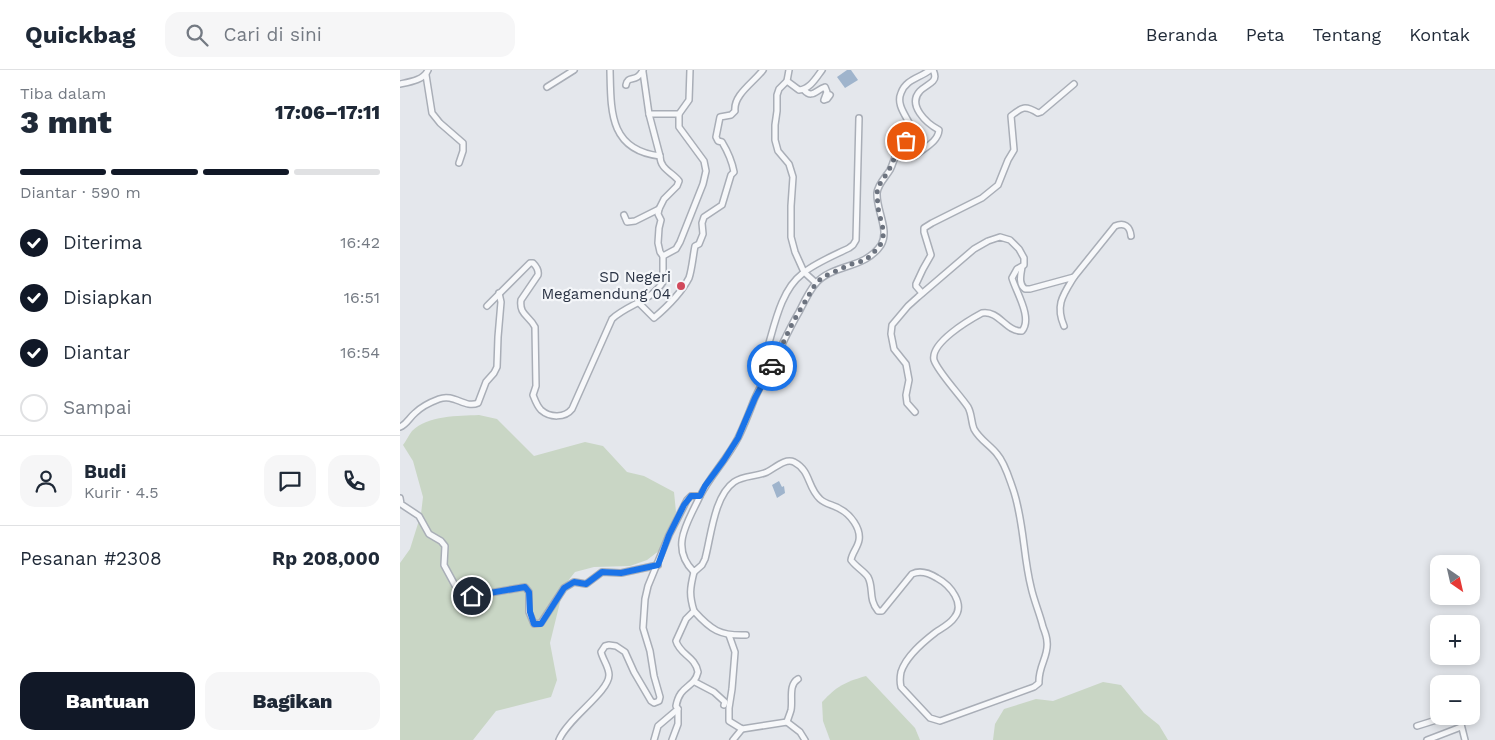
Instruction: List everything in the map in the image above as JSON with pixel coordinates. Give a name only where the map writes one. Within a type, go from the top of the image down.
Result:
[{"type":"street","points":[[547,87],[574,70]]},
{"type":"street","points":[[610,70],[612,115],[617,130],[626,142],[635,149],[647,154],[660,156]]},
{"type":"street","points":[[663,256],[676,249],[680,242],[703,184],[706,171],[704,161],[679,127],[679,114],[689,100],[690,70]]},
{"type":"street","points":[[639,303],[654,318],[682,288],[689,276],[695,246],[699,244],[703,234],[702,223],[704,217],[722,205],[731,175],[734,172],[728,153],[722,142],[718,141],[716,137],[720,117],[731,115],[735,111],[735,106],[744,91],[763,70]]},
{"type":"street","points":[[789,70],[787,81],[779,89],[777,95],[775,140],[778,151],[789,164],[793,176],[791,237],[795,252],[804,272],[816,283]]},
{"type":"street","points":[[804,90],[822,70]]},
{"type":"street","points":[[694,572],[684,559],[681,551],[684,533],[705,486],[738,438],[755,398],[793,322],[816,283],[823,277],[849,265],[866,260],[880,246],[884,233],[878,208],[878,187],[889,170],[898,150],[911,136],[912,132],[900,108],[901,92],[910,81],[932,70],[935,74],[933,81],[919,92],[915,102],[925,121],[930,126],[939,130],[939,133],[936,140],[916,155]]},
{"type":"street","points":[[626,86],[629,79],[636,79],[643,71]]},
{"type":"street","points":[[487,306],[530,263],[535,265],[538,274],[520,304],[523,313],[533,323],[534,327],[536,386],[533,395],[542,410],[549,414],[562,416],[568,414],[572,409],[612,319],[651,295],[662,282],[663,256],[659,248],[661,220],[658,214],[664,198],[677,186],[679,181],[662,166],[650,114],[643,71]]},
{"type":"street","points":[[400,84],[410,82],[427,72],[432,113],[462,143],[463,151],[459,162]]},
{"type":"street","points":[[787,81],[799,90],[812,94],[825,87],[827,92],[824,100],[830,95]]},
{"type":"street","points":[[922,293],[916,284],[931,255],[924,228],[982,198],[996,188],[1014,150],[1011,116],[1022,108],[1030,107],[1038,113],[1041,112],[1074,84]]},
{"type":"street","points":[[650,114],[679,114]]},
{"type":"street","points":[[771,366],[766,355],[779,310],[795,281],[804,272],[849,248],[856,240],[858,118]]},
{"type":"street","points":[[624,215],[627,222],[635,221],[659,209]]},
{"type":"street","points":[[1064,326],[1059,313],[1060,307],[1064,295],[1074,278],[1115,226],[1124,224],[1128,226],[1131,236]]},
{"type":"street","points":[[915,412],[907,403],[906,395],[909,380],[906,364],[894,349],[891,334],[892,325],[922,293],[974,249],[988,240],[1000,237],[1010,240],[1019,249],[1024,258],[1021,282],[1025,289],[1074,278]]},
{"type":"street","points":[[746,635],[729,635],[711,628],[694,610],[690,597],[691,583],[694,572],[702,565],[705,559],[714,518],[729,486],[741,478],[759,475],[792,461],[804,469],[820,499],[841,509],[856,526],[860,534],[859,542],[851,560],[869,578],[871,597],[878,611],[882,610],[912,574],[916,572],[936,576],[951,589],[955,596],[959,609],[954,620],[934,633],[918,648],[909,658],[901,672],[901,687],[930,718],[940,721],[950,718],[986,703],[1028,689],[1039,682],[1038,673],[1048,644],[1030,585],[1019,507],[1002,461],[974,429],[968,407],[935,362],[934,354],[938,345],[952,332],[985,312],[999,318],[1010,328],[1022,331],[1025,328],[1026,319],[1024,308],[1012,278],[1017,269],[1022,267]]},
{"type":"street","points":[[400,426],[405,425],[415,412],[440,398],[450,398],[471,405],[478,402],[486,382],[497,367],[502,302],[499,292]]},
{"type":"street","points":[[559,740],[566,726],[608,682],[608,671],[601,652],[605,646],[616,646],[625,652],[634,672],[651,700],[656,703],[658,701],[660,697],[650,650],[643,628],[644,599],[669,535],[687,500],[691,496],[700,496]]},
{"type":"street","points":[[400,498],[401,504],[419,516],[429,534],[441,541],[445,546],[444,565],[457,589],[472,596],[525,587],[529,592],[530,612],[534,624],[541,624],[564,588],[574,582],[586,584],[602,572],[621,573],[658,565]]},
{"type":"street","points":[[672,740],[678,724],[678,708],[676,706],[681,691],[695,682],[698,672],[697,666],[678,647],[676,641],[686,619],[694,610]]},
{"type":"street","points":[[729,635],[734,652],[729,721],[742,729],[786,722],[800,732],[805,740]]},
{"type":"street","points":[[786,722],[791,711],[792,685],[798,678]]},
{"type":"street","points":[[695,682],[718,695],[725,702],[724,705]]},
{"type":"street","points":[[654,740],[658,726],[678,708]]},
{"type":"street","points":[[1417,726],[1430,722]]},
{"type":"street","points":[[1427,740],[1462,727],[1465,740]]},
{"type":"street","points":[[733,740],[742,729]]},
{"type":"green space","points":[[479,415],[497,419],[534,456],[585,442],[603,446],[627,472],[644,476],[674,492],[676,512],[664,547],[647,560],[630,566],[594,567],[575,572],[564,586],[550,643],[557,680],[551,697],[496,711],[473,740],[400,740],[400,563],[410,549],[421,514],[423,497],[413,461],[403,445],[412,431],[426,422],[444,417]]},
{"type":"green space","points":[[866,676],[915,728],[920,740],[830,740],[823,721],[822,702],[842,685]]},
{"type":"green space","points":[[1103,682],[1121,685],[1144,713],[1159,725],[1168,740],[993,740],[995,724],[1004,709],[1036,699],[1053,701]]},
{"type":"water","points":[[847,70],[851,70],[858,80],[845,88],[837,77]]},
{"type":"water","points":[[779,481],[782,487],[784,486],[785,493],[777,498],[772,485]]},
{"type":"way so far","points":[[772,366],[793,322],[816,283],[823,277],[849,265],[866,260],[880,246],[884,233],[878,208],[878,187],[894,161],[901,145],[906,141]]},
{"type":"place","name":"SD Negeri Megamendung 04","points":[[681,286]]},
{"type":"route","points":[[472,596],[525,587],[529,592],[530,612],[534,624],[541,624],[564,588],[574,582],[586,584],[602,572],[621,573],[658,565],[669,535],[684,505],[691,496],[700,496],[738,438],[755,398],[772,366]]}]
